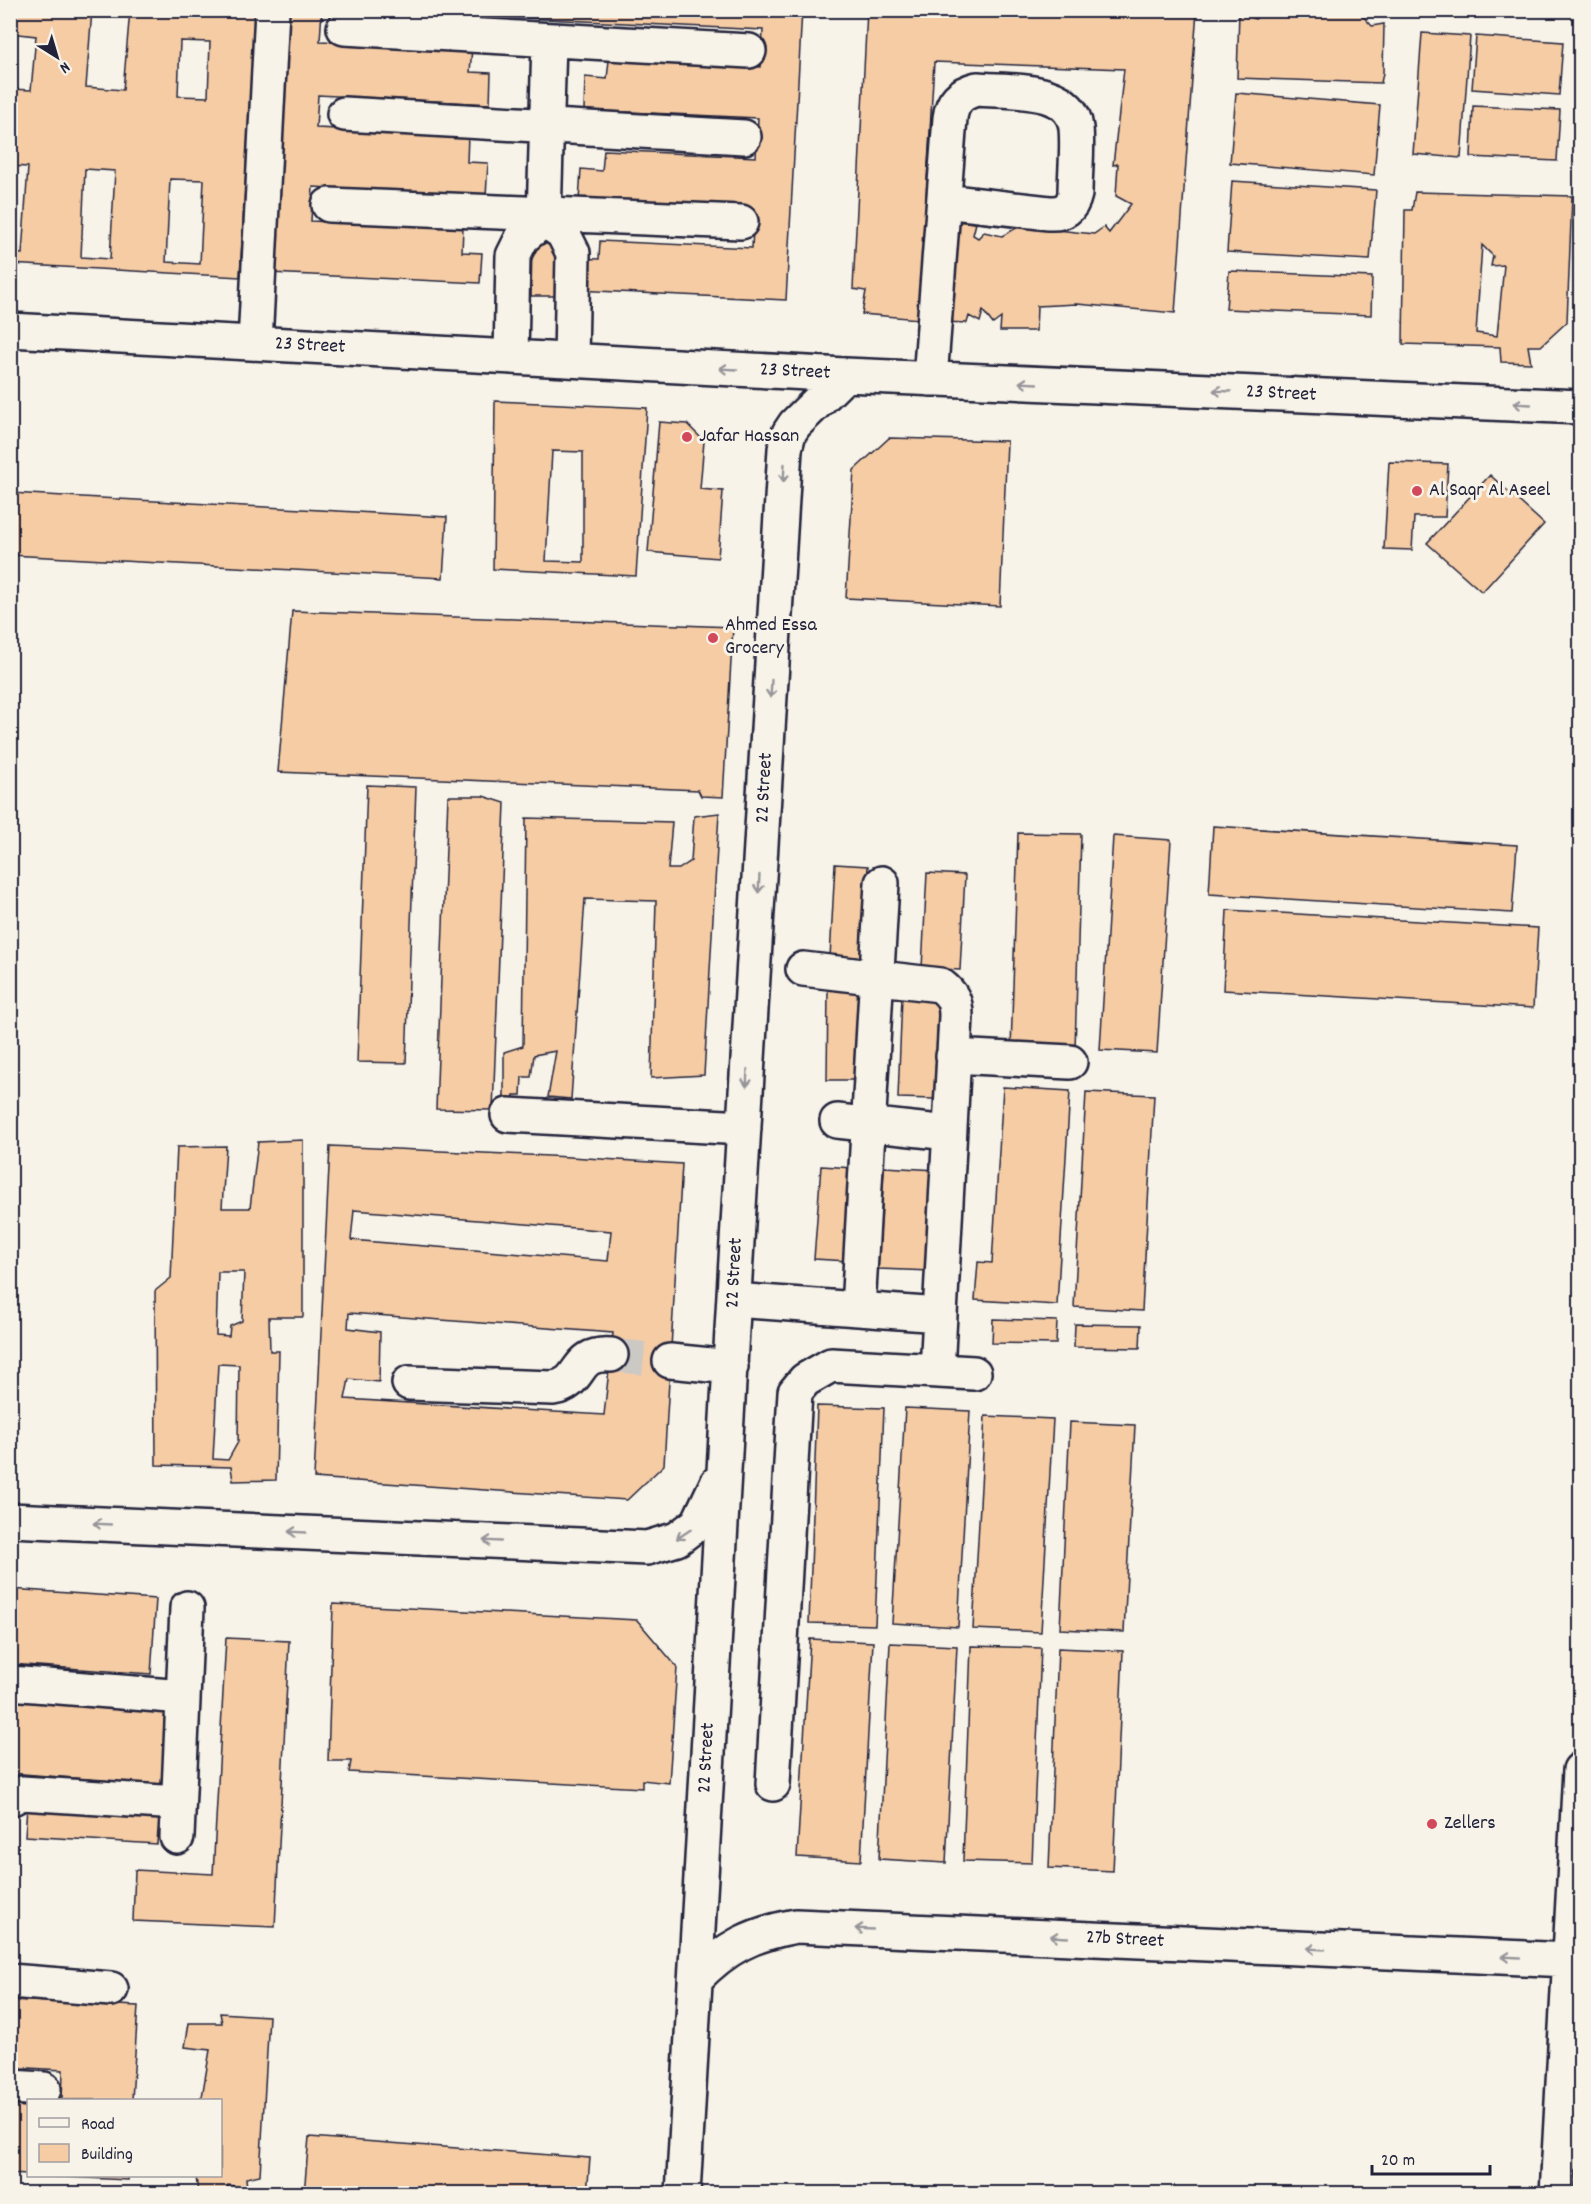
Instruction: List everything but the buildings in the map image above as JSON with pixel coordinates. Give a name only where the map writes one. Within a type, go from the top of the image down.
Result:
[{"type":"street","points":[[255,343],[272,10]]},
{"type":"street","points":[[344,28],[749,51]]},
{"type":"street","points":[[511,357],[513,256],[522,238],[544,217],[549,40]]},
{"type":"street","points":[[930,379],[951,107],[966,91],[977,89],[1047,95],[1066,107],[1073,117],[1076,128],[1075,194],[1073,203],[1067,210],[1059,214],[944,201]]},
{"type":"street","points":[[344,114],[744,137]]},
{"type":"street","points":[[329,206],[544,217],[741,222]]},
{"type":"street","points":[[544,217],[563,233],[573,253],[571,360]]},
{"type":"street","name":"23 Street","points":[[10,330],[845,375],[1581,407]]},
{"type":"street","name":"22 Street","points":[[683,2193],[785,449],[789,433],[795,424],[845,375]]},
{"type":"street","points":[[858,1309],[852,1123],[876,977],[882,883]]},
{"type":"street","points":[[803,969],[940,985],[950,993],[956,1008],[937,1371]]},
{"type":"street","points":[[953,1056],[1070,1062]]},
{"type":"street","points":[[508,1115],[744,1128]]},
{"type":"street","points":[[852,1123],[949,1133]]},
{"type":"street","points":[[734,1300],[940,1315]]},
{"type":"street","points":[[408,1383],[553,1388],[564,1386],[573,1380],[578,1368],[587,1359],[601,1354],[611,1356]]},
{"type":"street","points":[[670,1361],[730,1367]]},
{"type":"street","points":[[773,1784],[795,1392],[806,1380],[831,1365],[974,1373]]},
{"type":"street","points":[[10,1520],[647,1548],[677,1539],[698,1523],[724,1468]]},
{"type":"street","points":[[177,1837],[187,1608]]},
{"type":"street","points":[[10,1683],[183,1697]]},
{"type":"street","points":[[1557,2193],[1581,1770]]},
{"type":"street","points":[[10,1799],[22,1793],[178,1803]]},
{"type":"street","name":"27b Street","points":[[695,1979],[727,1950],[745,1940],[770,1930],[796,1926],[1570,1960]]},
{"type":"street","points":[[10,1981],[111,1989]]},
{"type":"street","points":[[10,2087],[44,2089]]},
{"type":"tunnel","points":[[611,1355],[670,1361]]},
{"type":"place","name":"Jafar Hassan","points":[[687,437]]},
{"type":"place","name":"Al Saqr Al Aseel","points":[[1417,491]]},
{"type":"place","name":"Ahmed Essa Grocery","points":[[713,638]]},
{"type":"place","name":"Zellers","points":[[1432,1824]]}]
